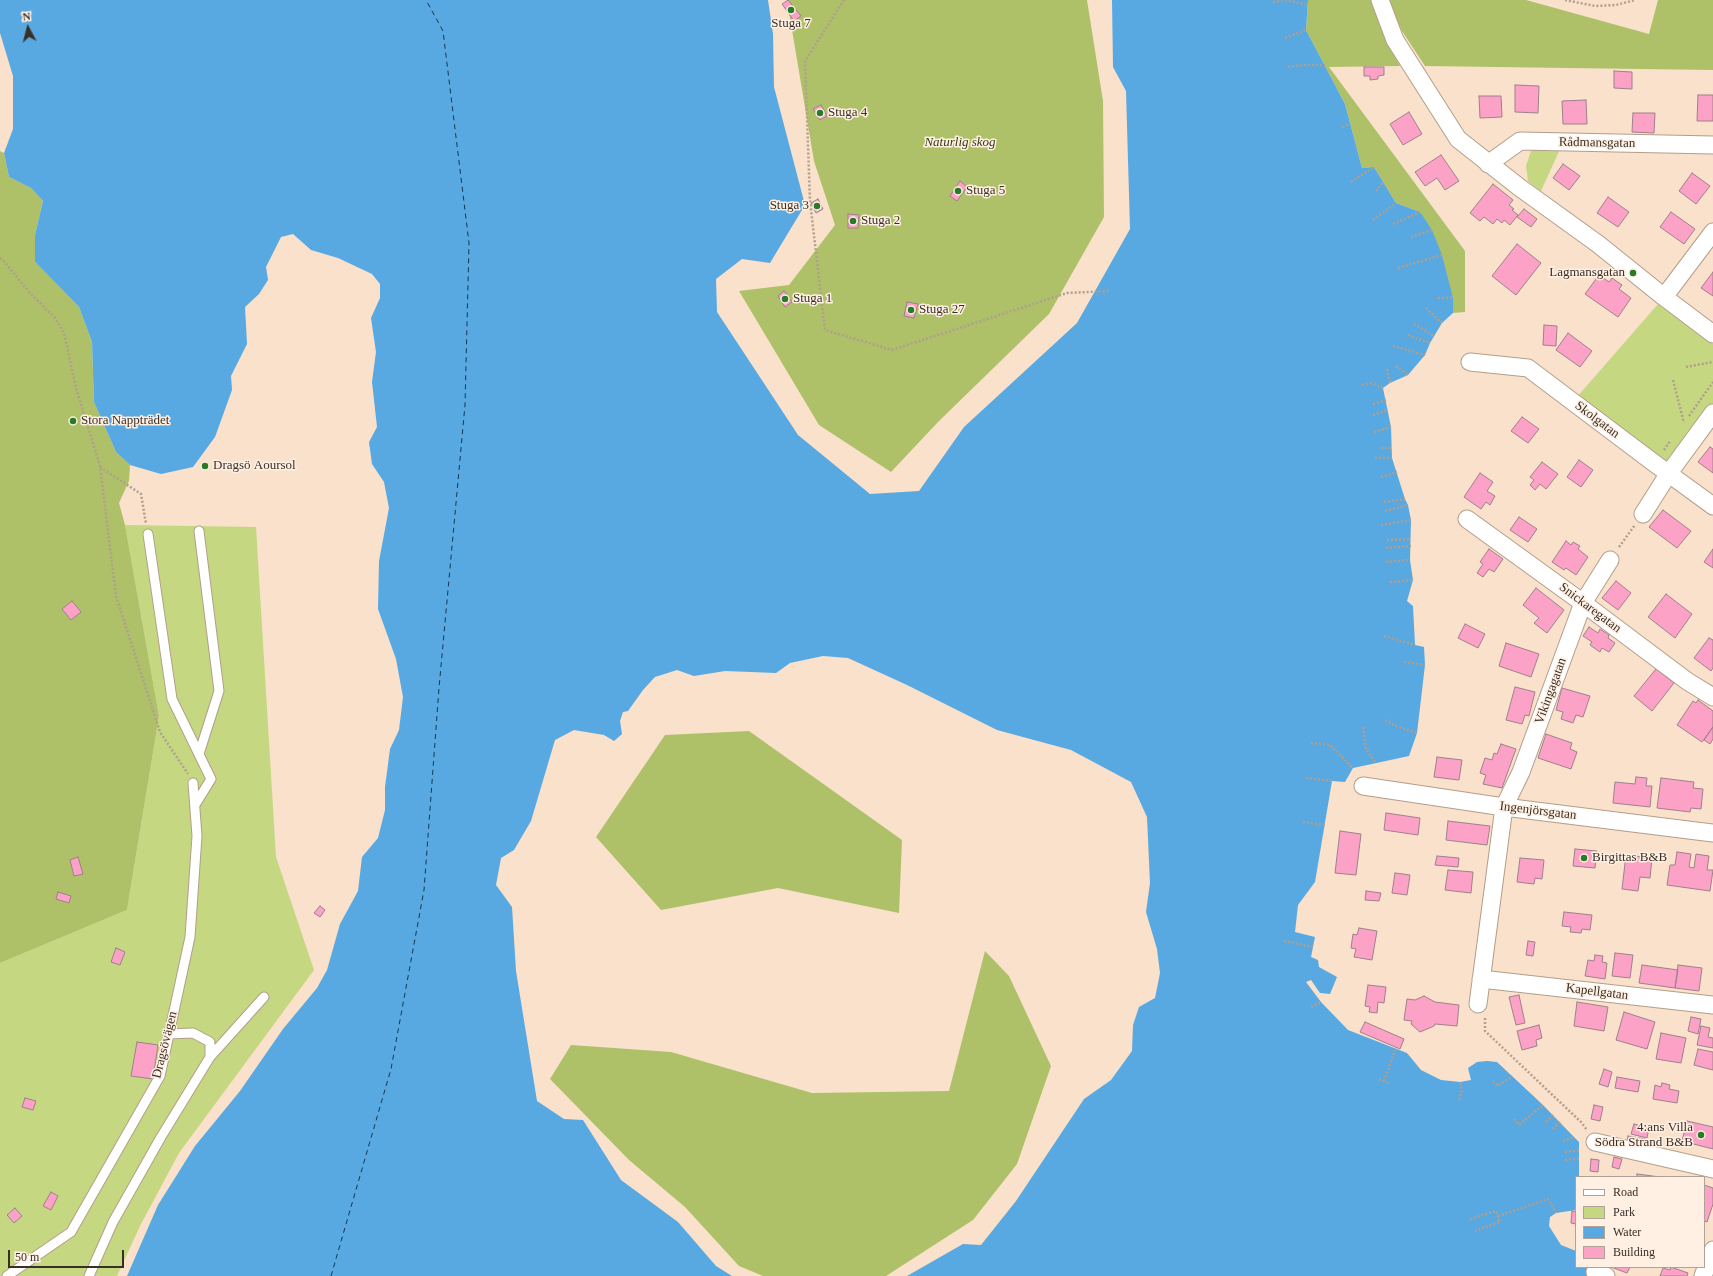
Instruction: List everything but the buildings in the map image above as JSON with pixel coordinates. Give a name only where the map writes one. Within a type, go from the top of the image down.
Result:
[{"type":"street","points":[[1380,0],[1395,40],[1458,139],[1488,164],[1598,244],[1713,334]]},
{"type":"street","name":"Rådmansgatan","points":[[1488,164],[1520,141],[1713,146]]},
{"type":"street","points":[[1664,297],[1713,232]]},
{"type":"street","name":"Skolgatan","points":[[1470,362],[1528,368],[1713,506]]},
{"type":"street","points":[[1644,514],[1669,473],[1713,412]]},
{"type":"street","name":"Snickaregatan","points":[[1467,519],[1584,602],[1687,681],[1713,697]]},
{"type":"street","name":"Vikingagatan","points":[[1478,1004],[1504,807],[1520,772],[1584,602],[1610,560]]},
{"type":"street","name":"Ingenjörsgatan","points":[[1363,786],[1504,807],[1713,834]]},
{"type":"street","name":"Kapellgatan","points":[[1481,979],[1713,1005]]},
{"type":"street","points":[[1595,1142],[1713,1169]]},
{"type":"street","points":[[1703,1276],[1713,1250]]},
{"type":"lane","points":[[199,531],[219,691],[199,754]]},
{"type":"lane","points":[[148,534],[172,699],[211,779],[195,805]]},
{"type":"lane","name":"Dragsövägen","points":[[7,1276],[71,1232],[160,1076],[190,937],[197,836],[193,783]]},
{"type":"lane","points":[[89,1276],[113,1222],[161,1137],[210,1057],[264,997]]},
{"type":"lane","points":[[169,1034],[192,1033],[210,1042],[210,1057]]},
{"type":"path","points":[[844,0],[804,61],[810,201],[825,330],[892,350],[1067,293],[1109,290]]},
{"type":"path","points":[[1273,2],[1286,0],[1308,5]]},
{"type":"path","points":[[1565,0],[1595,6],[1616,5],[1635,0]]},
{"type":"path","points":[[1285,38],[1306,30]]},
{"type":"path","points":[[1288,67],[1302,65],[1325,65]]},
{"type":"path","points":[[1342,127],[1350,124]]},
{"type":"path","points":[[1350,182],[1374,167]]},
{"type":"path","points":[[1376,191],[1383,182]]},
{"type":"path","points":[[1373,220],[1396,203]]},
{"type":"path","points":[[1393,224],[1420,212]]},
{"type":"path","points":[[1411,237],[1432,230]]},
{"type":"path","points":[[1398,268],[1442,255]]},
{"type":"path","points":[[0,258],[29,292],[55,318],[64,333],[76,388],[100,466],[116,596],[160,732],[193,783]]},
{"type":"path","points":[[1438,298],[1453,298]]},
{"type":"path","points":[[1426,308],[1442,323]]},
{"type":"path","points":[[1414,324],[1434,336]]},
{"type":"path","points":[[1408,335],[1430,343]]},
{"type":"path","points":[[1393,346],[1425,355]]},
{"type":"path","points":[[1686,367],[1713,362]]},
{"type":"path","points":[[1396,366],[1408,375]]},
{"type":"path","points":[[1387,369],[1390,384]]},
{"type":"path","points":[[1673,380],[1684,423]]},
{"type":"path","points":[[1679,429],[1713,382]]},
{"type":"path","points":[[1362,385],[1372,383],[1383,388]]},
{"type":"path","points":[[1373,404],[1386,400]]},
{"type":"path","points":[[1373,415],[1387,410]]},
{"type":"path","points":[[1374,432],[1391,427]]},
{"type":"path","points":[[1654,463],[1671,440]]},
{"type":"path","points":[[1380,448],[1391,448]]},
{"type":"path","points":[[1375,458],[1392,458]]},
{"type":"path","points":[[100,466],[141,494],[148,534]]},
{"type":"path","points":[[1381,477],[1397,472]]},
{"type":"path","points":[[1384,502],[1405,499]]},
{"type":"path","points":[[1386,511],[1408,505]]},
{"type":"path","points":[[1610,560],[1644,514]]},
{"type":"path","points":[[1381,525],[1411,520]]},
{"type":"path","points":[[1387,540],[1410,539]]},
{"type":"path","points":[[1386,548],[1411,546]]},
{"type":"path","points":[[1386,562],[1410,560]]},
{"type":"path","points":[[1390,582],[1414,580]]},
{"type":"path","points":[[1384,636],[1415,645]]},
{"type":"path","points":[[1404,662],[1425,665]]},
{"type":"path","points":[[1385,720],[1417,734]]},
{"type":"path","points":[[1364,727],[1366,749],[1375,762]]},
{"type":"path","points":[[1311,743],[1330,745],[1353,768]]},
{"type":"path","points":[[1306,778],[1332,781]]},
{"type":"path","points":[[1303,822],[1325,826]]},
{"type":"path","points":[[1284,941],[1313,947]]},
{"type":"path","points":[[1311,1007],[1321,1002]]},
{"type":"path","points":[[1478,1004],[1485,1013],[1485,1031],[1581,1122],[1595,1142]]},
{"type":"path","points":[[1384,1081],[1396,1050]]},
{"type":"path","points":[[1493,1081],[1498,1086],[1512,1076]]},
{"type":"path","points":[[1379,1079],[1389,1083]]},
{"type":"path","points":[[1459,1100],[1462,1090],[1460,1082]]},
{"type":"path","points":[[1514,1119],[1520,1125],[1543,1105]]},
{"type":"path","points":[[1546,1122],[1553,1115]]},
{"type":"path","points":[[1553,1129],[1560,1122]]},
{"type":"path","points":[[1563,1141],[1574,1137]]},
{"type":"path","points":[[1565,1152],[1580,1150]]},
{"type":"path","points":[[1565,1160],[1580,1158]]},
{"type":"path","points":[[1498,1216],[1548,1199],[1556,1213]]},
{"type":"path","points":[[1470,1219],[1496,1211],[1500,1222],[1475,1231]]},
{"type":"green space","name":"Naturlig skog","points":[[787,0],[1087,0],[1103,101],[1104,217],[1049,314],[939,421],[891,472],[819,425],[739,291],[789,285],[835,225],[814,161]]},
{"type":"green space","points":[[1308,0],[1371,0],[1389,46],[1400,66],[1329,67],[1465,251],[1465,312],[1453,313],[1453,298],[1420,212],[1396,203],[1374,167],[1362,168],[1345,104],[1306,30]]},
{"type":"green space","points":[[1388,0],[1526,0],[1649,34],[1658,0],[1713,0],[1713,70],[1425,66],[1402,31]]},
{"type":"green space","points":[[1544,146],[1561,147],[1541,191],[1528,181],[1526,166],[1531,151]]},
{"type":"green space","points":[[0,151],[4,153],[9,177],[31,188],[43,201],[35,235],[35,262],[79,307],[92,342],[94,402],[116,452],[130,465],[129,481],[119,503],[125,525],[159,716],[127,910],[0,963]]},
{"type":"green space","points":[[1658,304],[1713,344],[1713,404],[1669,465],[1577,397]]},
{"type":"green space","points":[[125,525],[256,527],[276,857],[314,970],[179,1153],[140,1226],[117,1276],[0,1276],[0,963],[127,910],[159,716]]},
{"type":"green space","points":[[749,731],[902,840],[899,913],[778,888],[661,910],[596,837],[665,735]]},
{"type":"green space","points":[[985,951],[1009,976],[1051,1066],[1017,1164],[973,1220],[886,1276],[763,1276],[739,1266],[685,1207],[629,1160],[550,1079],[571,1045],[671,1052],[812,1093],[949,1091]]},
{"type":"water","points":[[0,0],[768,0],[773,34],[774,87],[805,205],[770,263],[742,259],[716,279],[717,312],[798,435],[870,494],[919,491],[964,427],[1077,323],[1130,229],[1126,91],[1113,67],[1112,0],[1308,0],[1306,30],[1345,104],[1362,168],[1374,167],[1396,203],[1420,212],[1432,230],[1442,255],[1453,298],[1453,313],[1442,323],[1430,343],[1425,355],[1408,375],[1390,383],[1383,388],[1391,427],[1392,458],[1408,505],[1411,520],[1410,560],[1413,580],[1407,601],[1413,606],[1415,645],[1424,647],[1425,665],[1417,733],[1409,756],[1353,768],[1345,782],[1332,781],[1315,882],[1298,905],[1295,932],[1315,937],[1311,957],[1318,960],[1319,967],[1337,977],[1330,994],[1320,993],[1311,980],[1306,982],[1321,1002],[1348,1030],[1407,1053],[1421,1070],[1441,1080],[1460,1082],[1471,1080],[1468,1068],[1477,1062],[1497,1062],[1543,1105],[1579,1142],[1579,1176],[1575,1176],[1575,1210],[1556,1213],[1550,1217],[1549,1226],[1561,1245],[1575,1251],[1575,1268],[1595,1268],[1593,1276],[907,1276],[963,1244],[981,1245],[1016,1201],[1084,1099],[1111,1080],[1132,1051],[1133,1025],[1139,1007],[1155,998],[1160,973],[1157,949],[1146,912],[1150,883],[1147,817],[1131,782],[1071,750],[997,730],[907,685],[848,658],[823,656],[790,663],[776,673],[725,671],[694,676],[677,670],[655,677],[643,690],[628,711],[623,712],[620,721],[622,734],[614,741],[604,735],[574,730],[555,740],[531,821],[514,850],[501,858],[496,885],[512,907],[516,971],[537,1101],[564,1119],[583,1120],[621,1180],[678,1222],[716,1266],[732,1276],[127,1276],[158,1205],[195,1146],[240,1091],[283,1029],[317,988],[327,970],[340,924],[358,891],[362,857],[378,838],[385,810],[385,787],[390,749],[399,730],[403,697],[396,659],[378,609],[379,561],[389,508],[384,482],[372,464],[369,442],[377,427],[372,382],[376,352],[371,318],[380,298],[380,284],[372,274],[338,258],[311,250],[293,234],[281,237],[266,267],[268,280],[259,294],[245,307],[247,344],[231,376],[232,390],[215,437],[193,467],[161,474],[130,465],[116,452],[94,402],[92,342],[79,307],[35,262],[35,235],[43,201],[31,188],[9,177],[4,153],[13,129],[13,76],[0,33]]},
{"type":"ferry route","points":[[331,1276],[391,1069],[424,890],[439,688],[465,405],[469,243],[443,31],[426,0]]},
{"type":"place","name":"Stuga 7","points":[[791,10]]},
{"type":"place","name":"Stuga 4","points":[[820,113]]},
{"type":"place","name":"Stuga 5","points":[[958,191]]},
{"type":"place","name":"Stuga 3","points":[[817,206]]},
{"type":"place","name":"Stuga 2","points":[[853,221]]},
{"type":"place","name":"Lagmansgatan","points":[[1633,273]]},
{"type":"place","name":"Stuga 1","points":[[785,299]]},
{"type":"place","name":"Stuga 27","points":[[911,310]]},
{"type":"place","name":"Stora Nappträdet","points":[[73,421]]},
{"type":"place","name":"Dragsö Aoursol","points":[[205,466]]},
{"type":"place","name":"Birgittas B&B","points":[[1584,858]]},
{"type":"place","name":"4:ans Villa Södra Strand B&B","points":[[1701,1135]]}]
